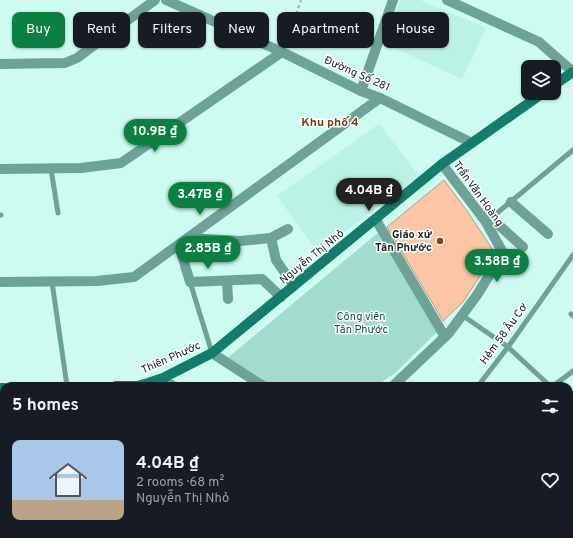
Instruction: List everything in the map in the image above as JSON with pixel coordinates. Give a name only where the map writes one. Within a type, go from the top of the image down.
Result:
[{"type":"street","points":[[0,64],[65,63],[77,58],[155,0]]},
{"type":"street","name":"Đường Số 281","points":[[166,0],[282,52],[361,91],[380,98],[472,142]]},
{"type":"street","points":[[361,91],[393,0]]},
{"type":"street","points":[[447,0],[539,42],[573,72],[561,80]]},
{"type":"street","points":[[0,169],[82,168],[121,163],[282,52]]},
{"type":"street","points":[[0,282],[97,281],[134,277],[380,98]]},
{"type":"street","name":"Nguyễn Thị Nhỏ","points":[[212,353],[376,220],[442,164],[533,100]]},
{"type":"street","name":"Trần Văn Hoàng","points":[[397,382],[446,336],[477,296],[503,253],[488,220],[442,164]]},
{"type":"street","points":[[510,202],[548,234]]},
{"type":"street","points":[[376,220],[446,336]]},
{"type":"street","points":[[488,220],[523,247]]},
{"type":"street","points":[[188,238],[240,241],[271,238],[288,229]]},
{"type":"street","points":[[271,238],[276,260],[294,286]]},
{"type":"street","points":[[178,245],[190,282],[262,279],[282,297]]},
{"type":"street","points":[[228,281],[228,299]]},
{"type":"street","points":[[212,353],[257,382]]},
{"type":"street","name":"Thiên Phước","points":[[150,382],[163,378],[212,353]]},
{"type":"lane","points":[[488,220],[573,150]]},
{"type":"lane","points":[[52,169],[58,213]]},
{"type":"lane","name":"Hẻm 58 Âu Cơ","points":[[481,382],[508,347],[573,255]]},
{"type":"lane","points":[[52,282],[66,382]]},
{"type":"lane","points":[[190,282],[212,353]]},
{"type":"lane","points":[[462,315],[508,347],[546,382]]},
{"type":"lane","points":[[558,382],[573,371]]},
{"type":"lane","points":[[163,378],[170,382]]},
{"type":"path","points":[[282,52],[301,0]]},
{"type":"shaded area","points":[[400,0],[420,0],[448,12],[396,12]]},
{"type":"shaded area","points":[[449,12],[486,28],[462,79],[395,48],[449,48]]},
{"type":"shaded area","points":[[379,124],[419,176],[318,252],[277,196]]},
{"type":"green space","name":"Công viên Tân Phước","points":[[379,232],[437,332],[395,373],[382,382],[263,382],[224,361]]},
{"type":"building","name":"Giáo xứ Tân Phước","points":[[444,180],[495,253],[463,302],[443,321],[387,227]]},
{"type":"place","name":"Giáo xứ Tân Phước","points":[[440,241]]},
{"type":"district","name":"Khu phố 4","points":[[330,123]]}]
